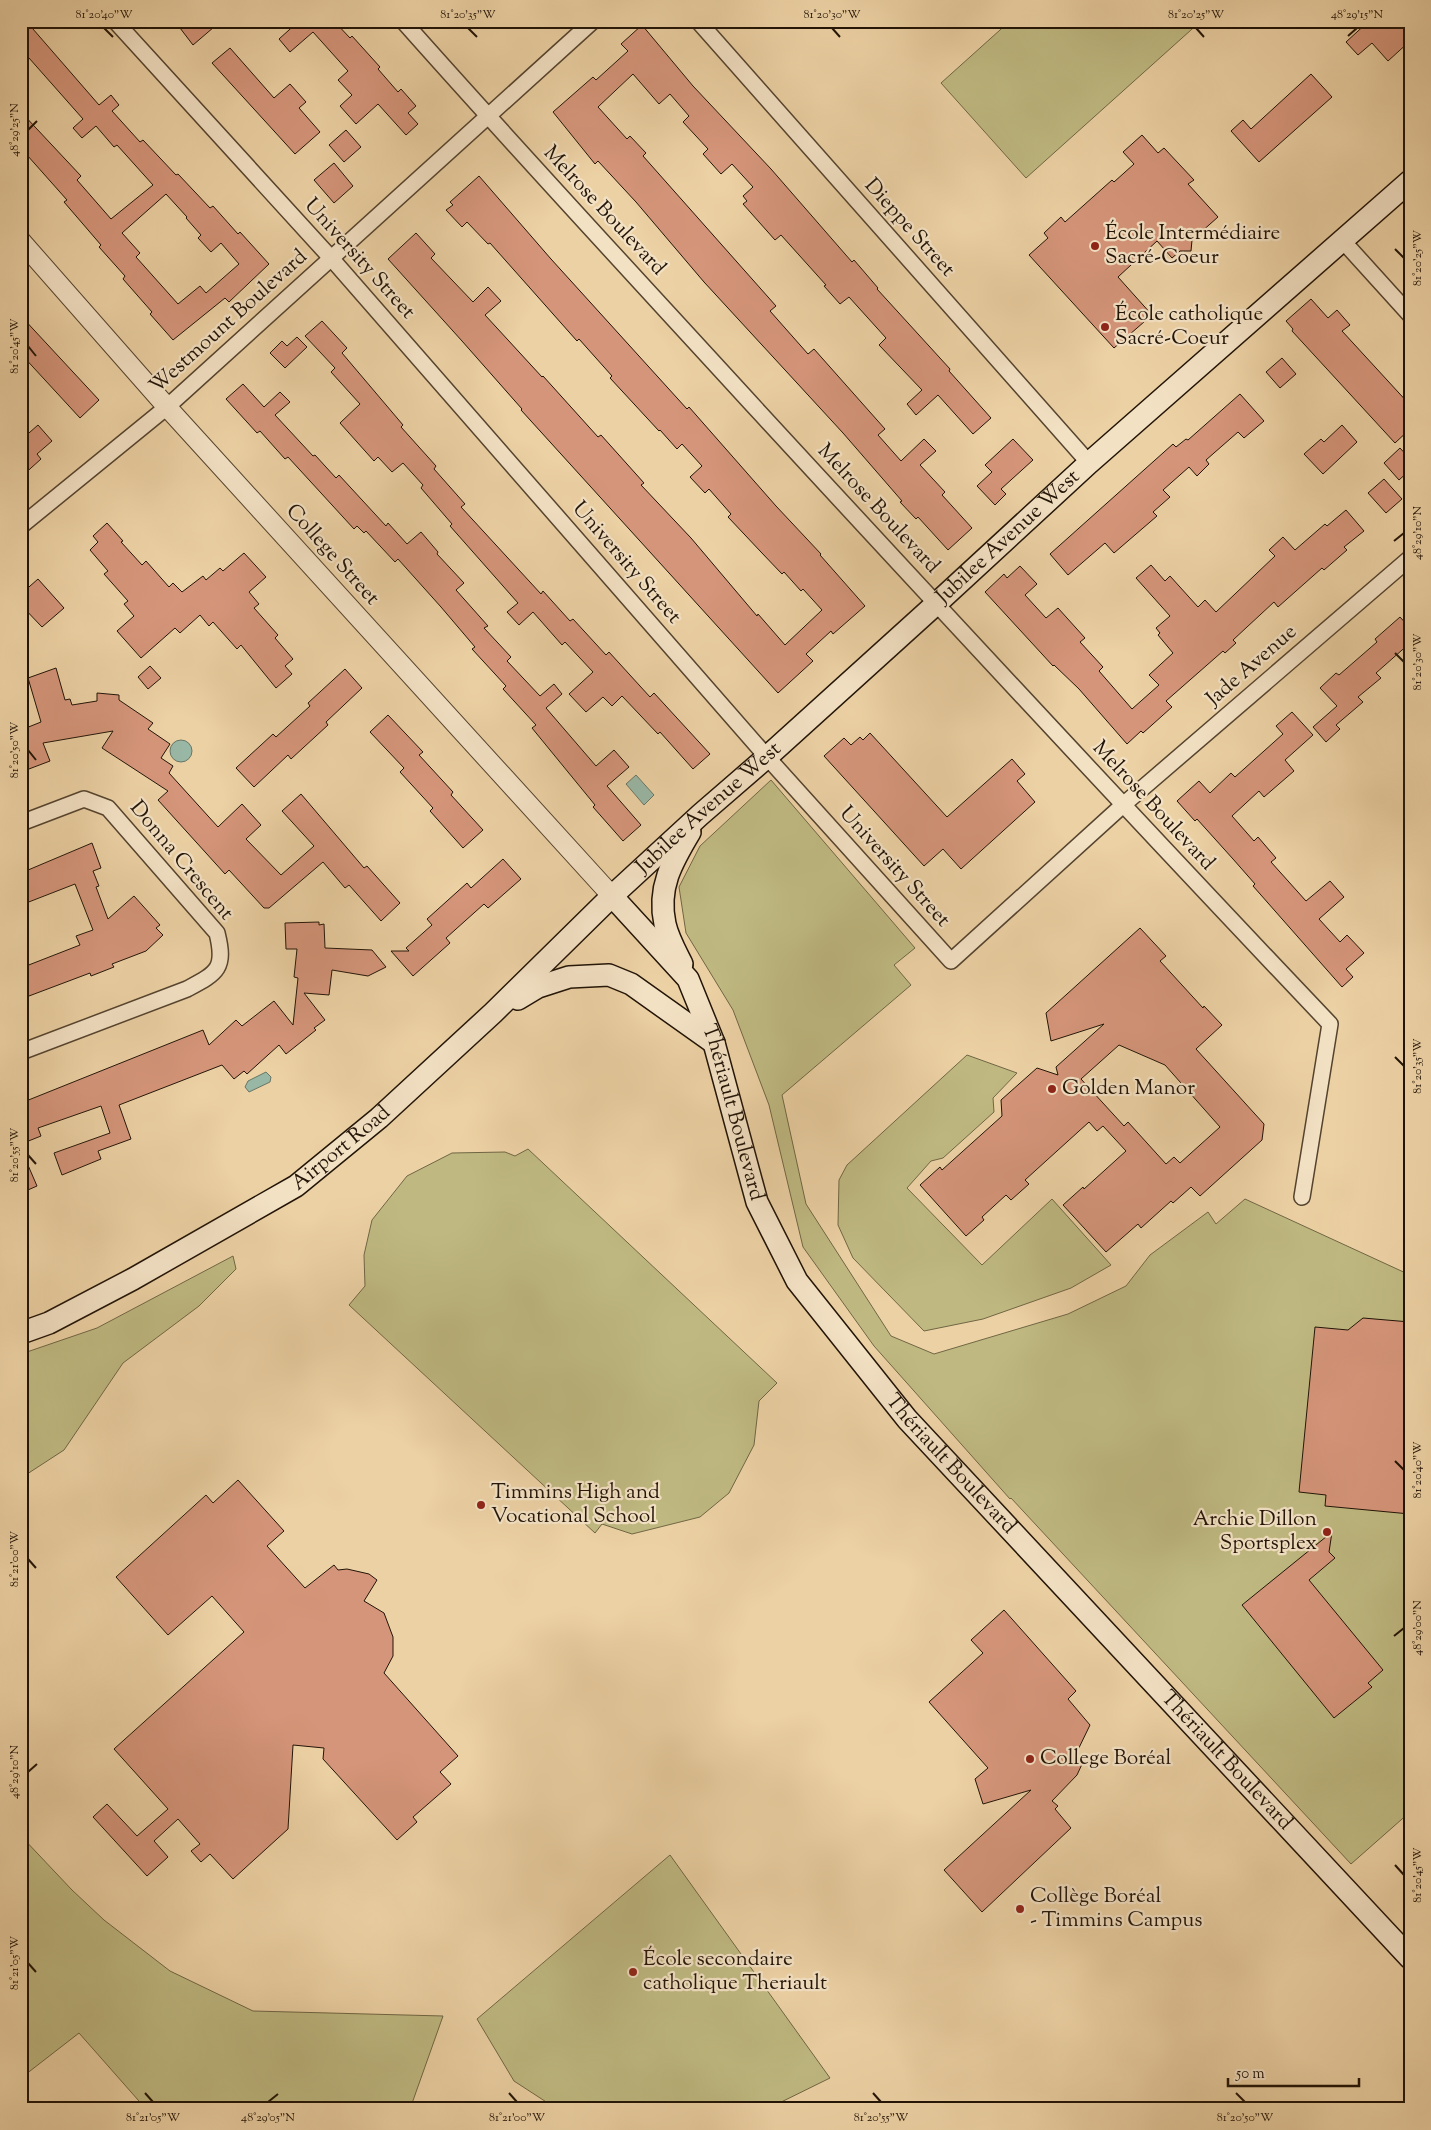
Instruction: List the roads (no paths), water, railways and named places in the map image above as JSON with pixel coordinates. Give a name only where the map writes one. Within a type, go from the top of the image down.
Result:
[{"type":"main road","name":"Jubilee Avenue West","points":[[612,896],[936,604],[1089,463],[1410,181]]},
{"type":"main road","points":[[688,979],[665,926],[662,898],[670,869],[700,815]]},
{"type":"main road","name":"Thériault Boulevard","points":[[612,896],[688,979],[714,1043],[757,1202],[797,1281],[907,1419],[1410,1958]]},
{"type":"main road","name":"Airport Road","points":[[21,1333],[49,1323],[133,1279],[296,1186],[378,1118],[493,1013],[612,896]]},
{"type":"main road","points":[[493,1013],[546,984],[569,977],[609,975],[631,984],[714,1043]]},
{"type":"street","name":"University Street","points":[[115,21],[331,258],[767,757],[951,961],[1123,805]]},
{"type":"street","name":"Melrose Boulevard","points":[[403,21],[487,116],[936,604],[1330,1024],[1302,1197]]},
{"type":"street","name":"Westmount Boulevard","points":[[21,526],[167,407],[593,21]]},
{"type":"street","name":"Dieppe Street","points":[[698,21],[1089,463]]},
{"type":"street","name":"College Street","points":[[21,241],[167,407],[612,896]]},
{"type":"street","points":[[1343,241],[1410,316]]},
{"type":"street","name":"Jade Avenue","points":[[1123,805],[1410,558]]},
{"type":"street","name":"Donna Crescent","points":[[21,823],[84,800],[108,808],[217,933],[222,951],[220,963],[212,976],[187,989],[21,1052]]},
{"type":"place","name":"École Intermédiaire Sacré-Coeur","points":[[1095,246]]},
{"type":"place","name":"École catholique Sacré-Coeur","points":[[1105,327]]},
{"type":"place","name":"Golden Manor","points":[[1052,1089]]},
{"type":"place","name":"Timmins High and Vocational School","points":[[481,1505]]},
{"type":"place","name":"Archie Dillon Sportsplex","points":[[1327,1532]]},
{"type":"place","name":"College Boréal","points":[[1030,1759]]},
{"type":"place","name":"Collège Boréal - Timmins Campus","points":[[1020,1909]]},
{"type":"place","name":"École secondaire catholique Theriault","points":[[633,1972]]}]
